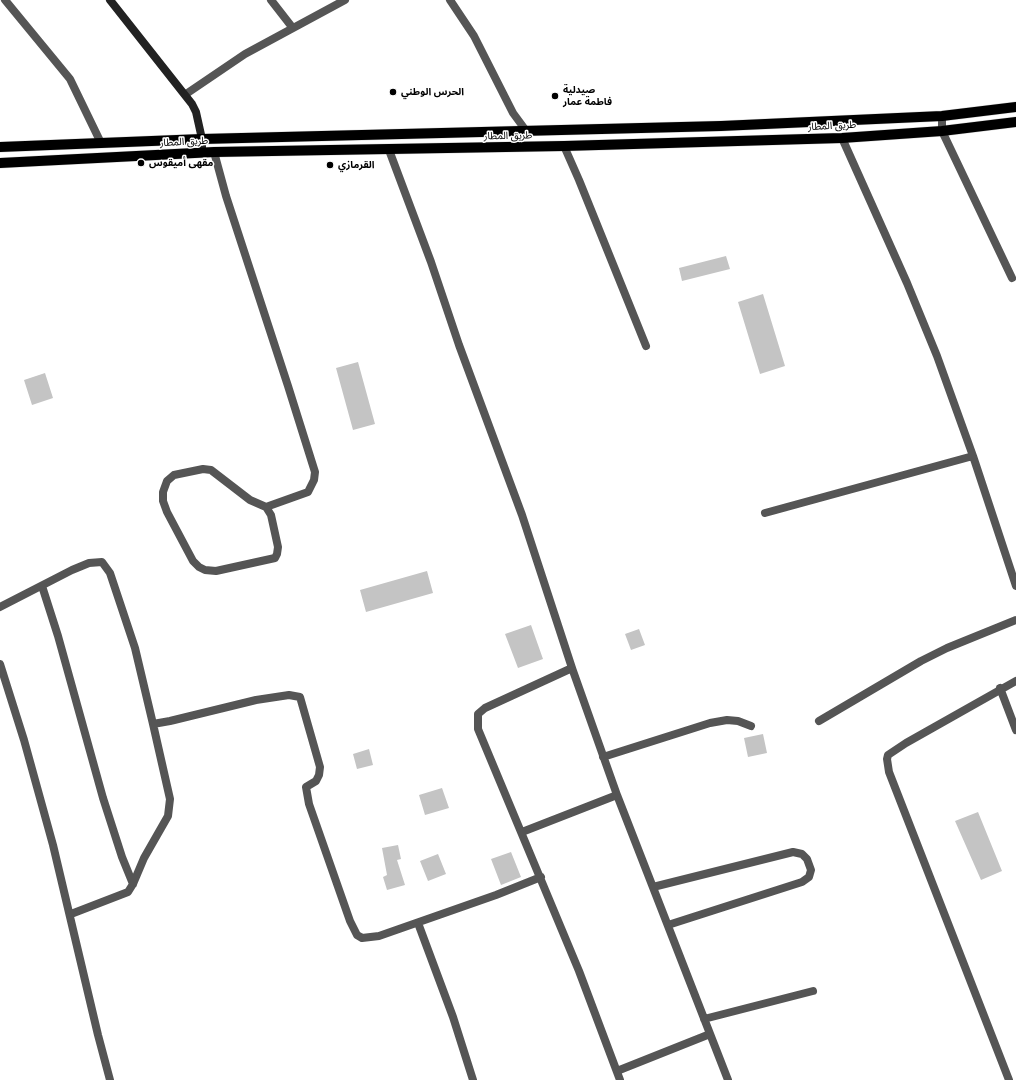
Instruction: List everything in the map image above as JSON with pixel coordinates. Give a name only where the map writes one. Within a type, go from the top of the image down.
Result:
[{"type":"main road","name":"طريق المطار","points":[[0,147],[202,139],[721,126],[942,116],[1016,107]]},
{"type":"main road","name":"طريق المطار","points":[[0,163],[214,152],[389,150],[842,138],[942,131],[1016,122]]},
{"type":"main road","points":[[721,126],[721,142]]},
{"type":"street","points":[[5,0],[70,78],[101,143]]},
{"type":"street","points":[[110,0],[186,94],[196,112],[202,139],[202,153]]},
{"type":"street","points":[[271,0],[292,27]]},
{"type":"street","points":[[186,94],[246,54],[292,27],[345,0]]},
{"type":"street","points":[[450,0],[474,36],[513,113],[527,132]]},
{"type":"street","points":[[942,116],[942,131],[1012,278]]},
{"type":"street","points":[[842,138],[934,348],[973,456],[1016,586]]},
{"type":"street","points":[[564,146],[646,346]]},
{"type":"street","points":[[389,150],[522,515],[603,757],[728,1080]]},
{"type":"street","points":[[214,152],[226,196],[315,472],[314,480],[308,492],[266,507],[250,500],[211,470],[207,469],[174,475],[167,481],[163,492],[163,502],[193,561],[205,570],[216,571],[274,558],[277,554],[278,547],[271,516],[266,507]]},
{"type":"street","points":[[765,513],[973,456]]},
{"type":"street","points":[[0,607],[89,563],[102,562],[110,573],[135,648],[153,724],[168,789],[170,808],[168,816],[144,858],[128,892],[71,914]]},
{"type":"street","points":[[42,586],[58,636],[103,798],[122,857],[133,884]]},
{"type":"street","points":[[819,721],[946,648],[1016,620]]},
{"type":"street","points":[[0,664],[26,748],[71,914],[93,1016],[110,1080]]},
{"type":"street","points":[[572,668],[496,701],[485,708],[478,714],[478,728],[579,971],[620,1080]]},
{"type":"street","points":[[1009,1080],[892,778],[887,759],[888,755],[906,743],[1000,688],[1016,681]]},
{"type":"street","points":[[1000,688],[1016,730]]},
{"type":"street","points":[[153,724],[256,700],[289,695],[300,697],[320,767],[320,775],[316,781],[306,787],[307,794],[327,857],[353,929],[357,935],[370,938],[418,923],[541,877]]},
{"type":"street","points":[[603,757],[710,723],[727,720],[738,721],[751,726]]},
{"type":"street","points":[[522,832],[617,795]]},
{"type":"street","points":[[653,887],[793,852],[802,854],[808,859],[811,870],[809,877],[802,882],[668,925]]},
{"type":"street","points":[[418,923],[453,1017],[473,1080]]},
{"type":"street","points":[[704,1019],[813,991]]},
{"type":"street","points":[[617,1071],[710,1034]]},
{"type":"building","points":[[726,256],[730,269],[682,281],[679,268]]},
{"type":"building","points":[[763,294],[785,366],[760,374],[738,302]]},
{"type":"building","points":[[358,362],[375,424],[353,430],[336,368]]},
{"type":"building","points":[[45,373],[53,398],[32,405],[24,380]]},
{"type":"building","points":[[427,571],[433,593],[366,612],[360,590]]},
{"type":"building","points":[[531,625],[543,659],[518,668],[505,634]]},
{"type":"building","points":[[639,629],[645,645],[631,650],[625,634]]},
{"type":"building","points":[[763,734],[767,753],[748,757],[744,738]]},
{"type":"building","points":[[369,749],[373,765],[357,769],[353,754]]},
{"type":"building","points":[[442,788],[449,808],[425,815],[419,795]]},
{"type":"building","points":[[978,812],[1002,871],[981,880],[955,821]]},
{"type":"building","points":[[398,845],[401,859],[397,860],[405,885],[387,890],[383,877],[387,875],[382,848]]},
{"type":"building","points":[[511,852],[521,877],[501,885],[491,859]]},
{"type":"building","points":[[438,854],[446,874],[428,881],[420,861]]},
{"type":"place","name":"الحرس الوطني","points":[[393,92]]},
{"type":"place","name":"صيدلية فاطمة عمار","points":[[555,96]]},
{"type":"place","name":"مقهى أميقوس","points":[[141,163]]},
{"type":"place","name":"القرمازي","points":[[330,165]]}]
